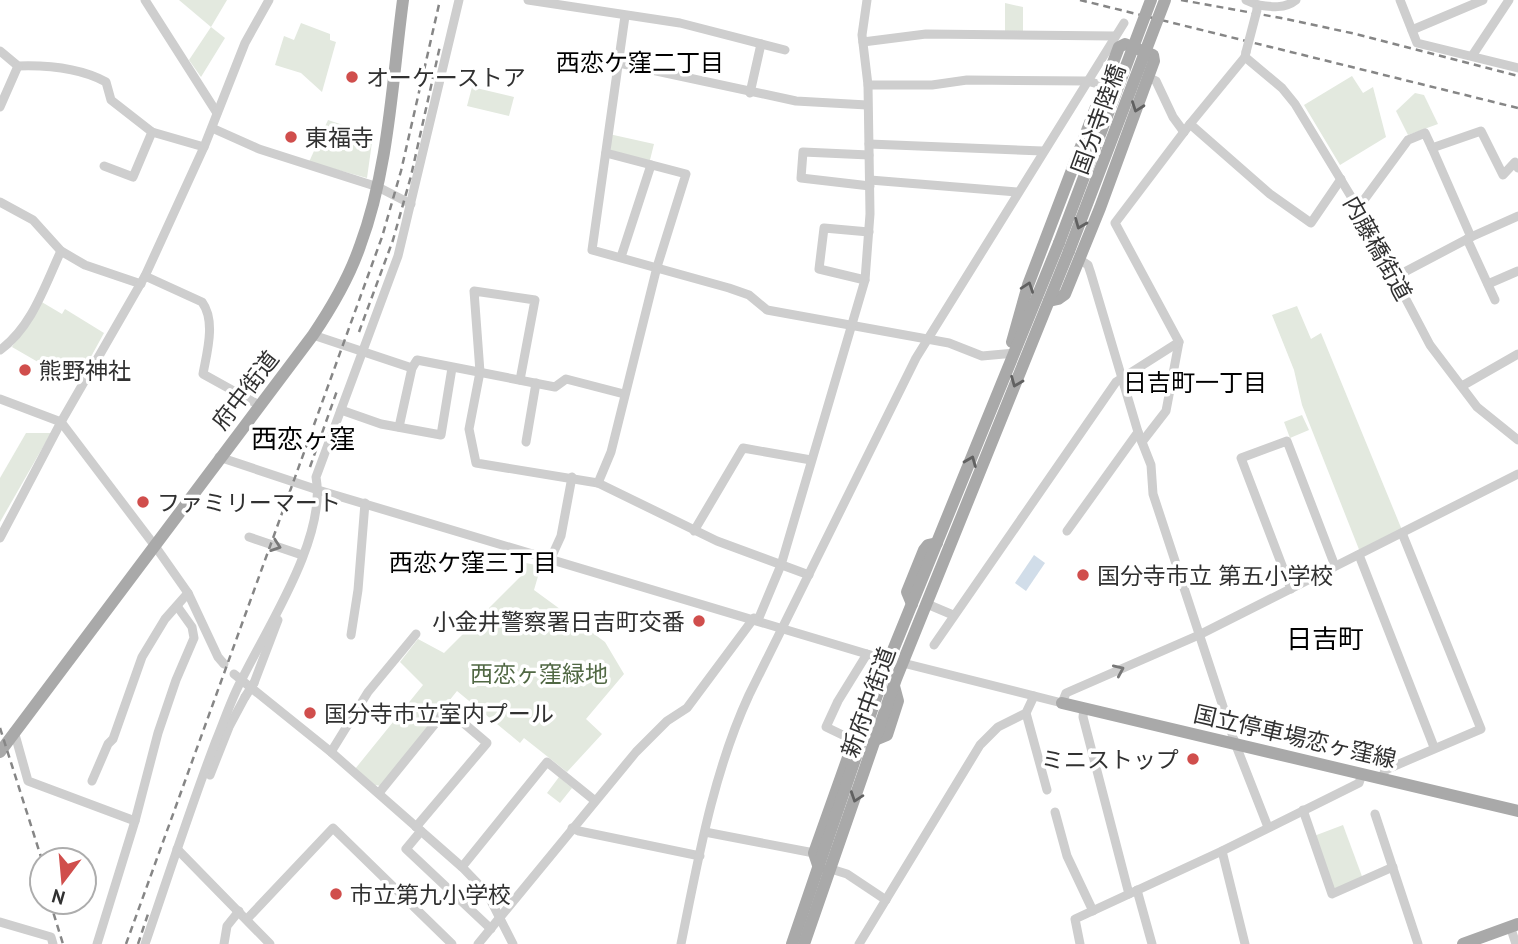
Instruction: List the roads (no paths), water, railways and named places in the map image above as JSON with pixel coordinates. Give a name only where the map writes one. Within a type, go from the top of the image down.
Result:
[{"type":"main road","name":"府中街道","points":[[0,752],[332,306],[350,272],[378,187],[403,0]]},
{"type":"main road","name":"国分寺陸橋","points":[[1069,251],[1151,0]]},
{"type":"main road","name":"国分寺陸橋","points":[[1069,251],[1165,0]]},
{"type":"main road","points":[[1015,353],[1012,340],[1028,285],[1121,44],[1125,44],[1153,55],[1154,61],[1100,208],[1069,251]]},
{"type":"main road","name":"新府中街道","points":[[792,944],[825,868],[894,686],[1069,251]]},
{"type":"main road","name":"新府中街道","points":[[804,944],[889,660],[1015,353],[1069,251]]},
{"type":"main road","name":"新府中街道","points":[[889,660],[899,652],[945,538],[978,478]]},
{"type":"main road","points":[[825,868],[814,853],[865,705],[876,700]]},
{"type":"main road","name":"国立停車場恋ヶ窪線","points":[[1062,702],[1518,811]]},
{"type":"main road","points":[[1463,944],[1514,925]]},
{"type":"street","points":[[145,0],[217,113]]},
{"type":"street","points":[[0,538],[61,422],[143,280],[204,147],[245,43],[269,0]]},
{"type":"street","points":[[201,785],[208,781],[235,715],[254,683],[302,555],[318,501],[316,477],[398,256],[459,0]]},
{"type":"street","points":[[528,0],[690,26],[785,50]]},
{"type":"street","points":[[600,13],[603,0]]},
{"type":"street","points":[[479,944],[636,751],[667,721],[687,708],[756,619],[781,565],[865,280],[870,183],[868,85],[863,42],[867,0]]},
{"type":"street","points":[[1246,0],[1257,7],[1277,7],[1296,0]]},
{"type":"street","points":[[1400,0],[1418,43],[1517,65]]},
{"type":"street","points":[[1459,0],[1463,10]]},
{"type":"street","points":[[1412,30],[1483,0]]},
{"type":"street","points":[[1472,56],[1509,0]]},
{"type":"street","points":[[1066,531],[1140,437],[1166,411],[1179,342],[1115,223],[1246,54],[1257,7]]},
{"type":"street","points":[[625,16],[592,250],[748,295],[767,310],[927,338],[982,356],[1015,353]]},
{"type":"street","points":[[681,944],[720,769],[734,726],[927,338],[1124,23]]},
{"type":"street","points":[[863,42],[926,34],[1115,36]]},
{"type":"street","points":[[750,93],[761,44]]},
{"type":"street","points":[[0,51],[18,66],[51,67],[97,77],[106,82],[111,100],[152,132],[204,147]]},
{"type":"street","name":"内藤橋街道","points":[[1246,54],[1295,104],[1359,208],[1430,345],[1477,407],[1518,440]]},
{"type":"street","points":[[619,63],[796,101],[867,104]]},
{"type":"street","points":[[0,107],[18,66]]},
{"type":"street","points":[[1148,77],[1156,81],[1173,117],[1184,132]]},
{"type":"street","points":[[868,85],[932,85],[967,80],[1087,81],[1105,86]]},
{"type":"street","points":[[1190,124],[1270,194],[1311,223],[1340,179]]},
{"type":"street","points":[[212,128],[259,149],[378,187],[411,204]]},
{"type":"street","points":[[1432,148],[1480,131],[1503,174],[1515,162],[1518,168]]},
{"type":"street","points":[[104,166],[133,177],[152,132]]},
{"type":"street","points":[[1359,208],[1408,140],[1425,133],[1495,300]]},
{"type":"street","points":[[869,144],[1043,151]]},
{"type":"street","points":[[869,155],[803,152],[801,178],[1017,192]]},
{"type":"street","points":[[598,483],[611,452],[657,267],[686,174],[606,153]]},
{"type":"street","points":[[621,257],[651,165]]},
{"type":"street","points":[[0,202],[33,220],[61,251],[85,265],[143,280],[202,302],[207,308],[209,328],[203,374],[259,405]]},
{"type":"street","points":[[1100,208],[1114,214],[1121,213]]},
{"type":"street","points":[[1395,276],[1518,216]]},
{"type":"street","points":[[865,280],[819,269],[824,228],[869,232]]},
{"type":"street","points":[[0,350],[26,323],[61,251]]},
{"type":"street","points":[[1069,251],[1088,265],[1151,465],[1153,494],[1235,743],[1268,827]]},
{"type":"street","points":[[1488,284],[1518,271]]},
{"type":"street","points":[[520,380],[535,300],[474,291],[480,372],[469,429],[476,463],[598,483],[694,531],[809,575]]},
{"type":"street","points":[[313,335],[412,369]]},
{"type":"street","points":[[934,645],[1116,382],[1179,342]]},
{"type":"street","points":[[1462,386],[1518,355]]},
{"type":"street","points":[[399,427],[412,369],[417,360],[555,387],[566,379],[624,394]]},
{"type":"street","points":[[341,410],[381,424],[441,435],[452,368]]},
{"type":"street","points":[[526,442],[536,383]]},
{"type":"street","points":[[0,399],[61,422],[155,545],[188,593],[218,657],[224,664]]},
{"type":"street","points":[[1291,589],[1241,458],[1287,441],[1335,566]]},
{"type":"street","points":[[694,531],[743,448],[811,460]]},
{"type":"street","points":[[219,457],[318,490],[784,627],[867,654],[1062,702],[1066,693],[1199,635],[1518,474]]},
{"type":"street","points":[[551,558],[561,536],[572,477]]},
{"type":"street","points":[[351,635],[358,590],[365,503]]},
{"type":"street","points":[[1382,779],[1385,770],[1480,729],[1402,533]]},
{"type":"street","points":[[249,537],[302,555]]},
{"type":"street","points":[[1359,555],[1434,747]]},
{"type":"street","points":[[92,781],[108,744],[113,739],[142,657],[165,619],[188,593]]},
{"type":"street","points":[[928,604],[953,615]]},
{"type":"street","points":[[145,944],[238,677],[283,605]]},
{"type":"street","points":[[97,944],[135,821],[158,733],[194,638],[192,626],[177,606]]},
{"type":"street","points":[[327,748],[399,652],[416,634]]},
{"type":"street","points":[[853,740],[826,727],[838,701],[867,654]]},
{"type":"street","points":[[238,677],[327,748],[461,867],[487,893],[513,944]]},
{"type":"street","points":[[859,944],[980,745],[998,727],[1026,713],[1034,696]]},
{"type":"street","points":[[1084,708],[1083,717],[1133,892],[1152,944]]},
{"type":"street","points":[[379,793],[447,709],[487,743],[406,849],[491,929]]},
{"type":"street","points":[[1026,713],[1047,790]]},
{"type":"street","points":[[14,731],[28,781],[135,821]]},
{"type":"street","points":[[461,867],[547,762],[594,800]]},
{"type":"street","points":[[1080,944],[1074,919],[1222,851],[1359,783],[1362,774]]},
{"type":"street","points":[[1303,810],[1332,894],[1393,867]]},
{"type":"street","points":[[1055,812],[1067,856],[1093,911]]},
{"type":"street","points":[[1375,814],[1418,944]]},
{"type":"street","points":[[247,919],[333,828],[452,944]]},
{"type":"street","points":[[572,828],[701,856]]},
{"type":"street","points":[[705,832],[814,853]]},
{"type":"street","points":[[177,849],[270,944]]},
{"type":"street","points":[[1222,851],[1245,944]]},
{"type":"street","points":[[825,868],[848,874],[886,900]]},
{"type":"street","points":[[224,944],[227,926],[239,911]]},
{"type":"street","points":[[0,922],[51,937],[53,944]]},
{"type":"street","points":[[1514,925],[1516,944]]},
{"type":"railway","points":[[126,944],[382,237],[401,171],[440,0]]},
{"type":"railway","points":[[1080,0],[1518,108]]},
{"type":"railway","points":[[1181,0],[1356,34],[1518,76]]},
{"type":"railway","points":[[359,332],[393,240],[411,176],[440,46]]},
{"type":"railway","points":[[310,467],[338,388]]},
{"type":"railway","points":[[0,728],[38,846]]},
{"type":"railway","points":[[138,944],[149,911]]},
{"type":"railway","points":[[54,916],[63,944]]},
{"type":"place","name":"オーケーストア","points":[[352,77]]},
{"type":"place","name":"東福寺","points":[[291,137]]},
{"type":"place","name":"熊野神社","points":[[25,370]]},
{"type":"place","name":"ファミリーマート","points":[[143,502]]},
{"type":"place","name":"国分寺市立 第五小学校","points":[[1083,575]]},
{"type":"place","name":"小金井警察署日吉町交番","points":[[699,621]]},
{"type":"place","name":"国分寺市立室内プール","points":[[310,713]]},
{"type":"place","name":"ミニストップ","points":[[1193,759]]},
{"type":"place","name":"市立第九小学校","points":[[336,894]]},
{"type":"district","name":"西恋ケ窪二丁目","points":[[640,62]]},
{"type":"district","name":"日吉町一丁目","points":[[1195,382]]},
{"type":"district","name":"西恋ヶ窪","points":[[303,438]]},
{"type":"district","name":"西恋ケ窪三丁目","points":[[473,562]]},
{"type":"district","name":"日吉町","points":[[1325,638]]},
{"type":"park label","name":"西恋ヶ窪緑地","points":[[539,673]]}]
